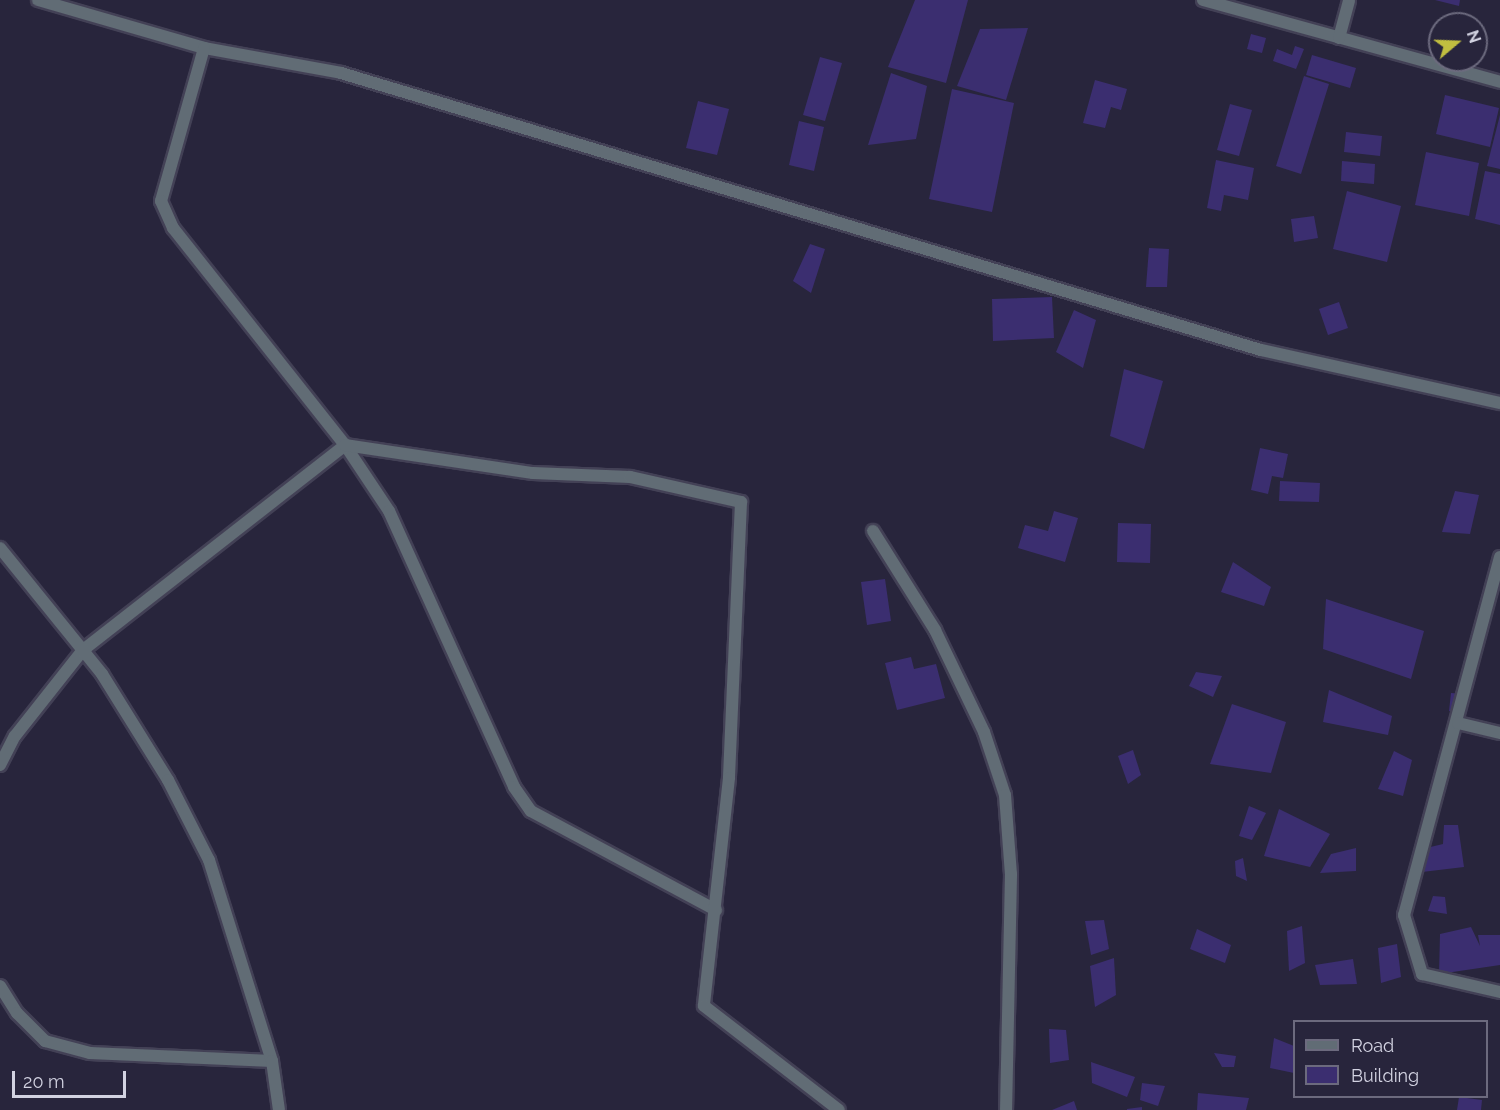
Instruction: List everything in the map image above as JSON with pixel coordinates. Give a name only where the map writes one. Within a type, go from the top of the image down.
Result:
[{"type":"street","points":[[38,0],[204,48],[341,73],[1261,350],[1500,403]]},
{"type":"street","points":[[1203,0],[1500,82]]},
{"type":"street","points":[[1339,38],[1348,0]]},
{"type":"street","points":[[204,48],[161,201],[172,228],[345,445],[389,512],[514,787],[531,811],[716,910]]},
{"type":"street","points":[[0,765],[15,736],[83,650],[345,445],[533,473],[630,477],[741,502],[729,778],[704,1006],[839,1110]]},
{"type":"street","points":[[873,531],[935,630],[984,732],[1005,795],[1011,874],[1006,1110]]},
{"type":"street","points":[[0,548],[83,650],[168,780],[209,860],[272,1061],[279,1110]]},
{"type":"street","points":[[1500,557],[1458,723],[1404,915],[1422,974],[1500,992]]},
{"type":"street","points":[[1458,723],[1500,733]]},
{"type":"street","points":[[0,986],[17,1013],[45,1041],[90,1053],[272,1061]]},
{"type":"building","points":[[915,0],[968,0],[946,83],[888,67]]},
{"type":"building","points":[[1435,0],[1460,0],[1459,6]]},
{"type":"building","points":[[1028,28],[1006,100],[957,86],[980,29]]},
{"type":"building","points":[[1251,34],[1266,38],[1262,53],[1247,49]]},
{"type":"building","points":[[1295,46],[1304,49],[1296,69],[1273,61],[1277,49],[1292,55]]},
{"type":"building","points":[[1312,55],[1356,68],[1350,88],[1306,75]]},
{"type":"building","points":[[820,57],[842,63],[825,121],[803,115]]},
{"type":"building","points":[[891,73],[927,86],[916,139],[868,145]]},
{"type":"building","points":[[1304,76],[1329,84],[1301,174],[1276,166]]},
{"type":"building","points":[[1095,80],[1127,89],[1121,110],[1111,107],[1105,128],[1083,123]]},
{"type":"building","points":[[952,89],[1014,103],[992,212],[929,199]]},
{"type":"building","points":[[1445,95],[1499,108],[1490,147],[1436,134]]},
{"type":"building","points":[[698,101],[729,109],[717,155],[686,148]]},
{"type":"building","points":[[1230,104],[1252,110],[1239,156],[1217,150]]},
{"type":"building","points":[[1500,115],[1500,169],[1487,166]]},
{"type":"building","points":[[799,121],[824,127],[814,171],[789,165]]},
{"type":"building","points":[[1346,132],[1382,136],[1380,156],[1344,152]]},
{"type":"building","points":[[1426,152],[1479,163],[1469,216],[1415,205]]},
{"type":"building","points":[[1216,160],[1254,168],[1248,200],[1224,195],[1221,211],[1207,208]]},
{"type":"building","points":[[1342,161],[1375,164],[1374,184],[1341,181]]},
{"type":"building","points":[[1485,171],[1500,174],[1500,225],[1475,219]]},
{"type":"building","points":[[1347,191],[1401,206],[1387,262],[1333,249]]},
{"type":"building","points":[[1314,216],[1318,238],[1294,242],[1291,219]]},
{"type":"building","points":[[810,244],[825,249],[811,293],[793,281]]},
{"type":"building","points":[[1149,248],[1169,249],[1167,287],[1146,287]]},
{"type":"building","points":[[1052,297],[1054,338],[993,341],[992,299]]},
{"type":"building","points":[[1339,302],[1348,328],[1328,335],[1319,309]]},
{"type":"building","points":[[1074,310],[1096,320],[1083,368],[1056,352]]},
{"type":"building","points":[[1124,369],[1163,381],[1144,449],[1110,436]]},
{"type":"building","points":[[1260,448],[1288,454],[1283,478],[1272,476],[1268,494],[1251,490]]},
{"type":"building","points":[[1280,481],[1320,483],[1319,502],[1279,501]]},
{"type":"building","points":[[1455,491],[1479,495],[1470,534],[1442,532]]},
{"type":"building","points":[[1054,511],[1078,518],[1065,562],[1018,548],[1025,525],[1048,531]]},
{"type":"building","points":[[1118,523],[1151,524],[1150,563],[1117,562]]},
{"type":"building","points":[[1233,562],[1271,587],[1264,606],[1221,592]]},
{"type":"building","points":[[885,579],[891,621],[867,625],[861,582]]},
{"type":"building","points":[[1326,599],[1424,631],[1411,679],[1323,649]]},
{"type":"building","points":[[911,657],[914,669],[936,664],[945,698],[897,710],[885,663]]},
{"type":"building","points":[[1196,672],[1222,676],[1213,697],[1189,686]]},
{"type":"building","points":[[1329,690],[1392,716],[1388,735],[1323,722]]},
{"type":"building","points":[[1451,693],[1463,694],[1462,714],[1449,711]]},
{"type":"building","points":[[1232,704],[1286,722],[1271,773],[1210,764]]},
{"type":"building","points":[[1133,750],[1141,775],[1128,784],[1118,756]]},
{"type":"building","points":[[1394,751],[1412,760],[1403,796],[1378,789]]},
{"type":"building","points":[[1249,806],[1266,813],[1252,840],[1239,836]]},
{"type":"building","points":[[1279,809],[1330,834],[1310,867],[1264,856]]},
{"type":"building","points":[[1444,825],[1458,825],[1464,867],[1422,872],[1422,849],[1443,844]]},
{"type":"building","points":[[1356,848],[1356,871],[1320,873],[1331,854]]},
{"type":"building","points":[[1243,858],[1247,881],[1236,876],[1235,861]]},
{"type":"building","points":[[1433,896],[1445,897],[1447,914],[1428,911]]},
{"type":"building","points":[[1104,920],[1109,949],[1091,955],[1085,921]]},
{"type":"building","points":[[1302,926],[1305,963],[1289,971],[1287,931]]},
{"type":"building","points":[[1471,927],[1480,946],[1478,935],[1500,935],[1500,965],[1439,974],[1440,934]]},
{"type":"building","points":[[1197,929],[1231,945],[1225,963],[1190,949]]},
{"type":"building","points":[[1397,944],[1401,977],[1381,983],[1378,948]]},
{"type":"building","points":[[1114,958],[1116,995],[1095,1007],[1090,966]]},
{"type":"building","points":[[1353,959],[1357,984],[1320,985],[1315,965]]},
{"type":"building","points":[[1049,1029],[1066,1030],[1069,1060],[1050,1063]]},
{"type":"building","points":[[1274,1038],[1293,1046],[1293,1073],[1270,1068]]},
{"type":"building","points":[[1214,1053],[1236,1056],[1234,1067],[1222,1067]]},
{"type":"building","points":[[1091,1062],[1135,1077],[1127,1097],[1092,1083]]},
{"type":"building","points":[[1142,1083],[1165,1086],[1158,1106],[1140,1100]]},
{"type":"building","points":[[1198,1093],[1249,1098],[1246,1110],[1197,1110]]},
{"type":"building","points":[[1459,1098],[1482,1100],[1481,1110],[1457,1110]]},
{"type":"building","points":[[1074,1101],[1077,1110],[1052,1110]]},
{"type":"building","points":[[1142,1107],[1142,1110],[1127,1110],[1127,1109]]}]
